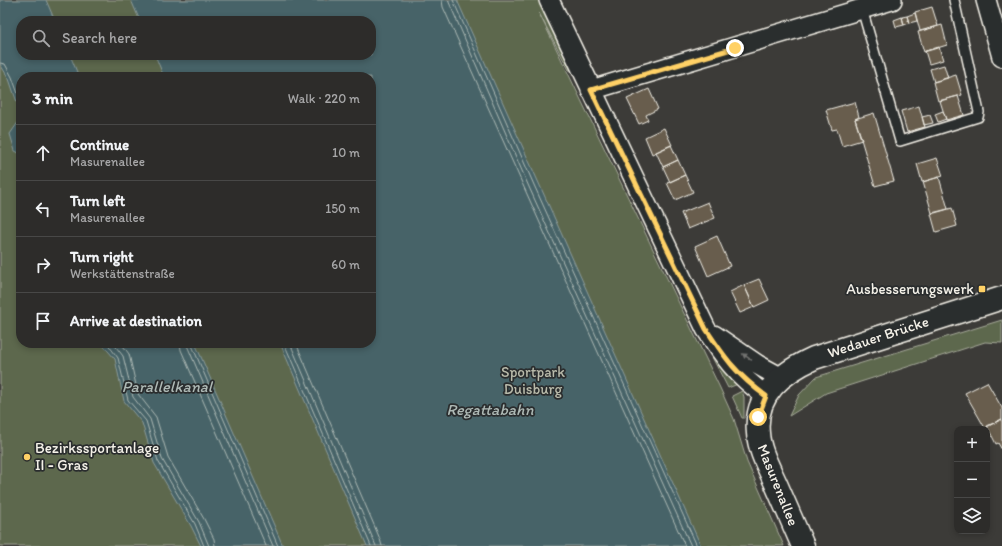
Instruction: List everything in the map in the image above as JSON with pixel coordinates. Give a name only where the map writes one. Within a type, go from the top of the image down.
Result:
[{"type":"main road","name":"Wedauer Brücke","points":[[766,396],[780,377],[796,366],[814,358],[1002,298]]},
{"type":"main road","name":"Masurenallee","points":[[766,396],[758,417],[758,433],[763,455],[802,546]]},
{"type":"street","points":[[549,0],[706,329],[729,364],[746,382],[766,396]]},
{"type":"street","points":[[591,90],[892,0]]},
{"type":"street","points":[[986,0],[1002,57]]},
{"type":"street","points":[[706,329],[758,365],[780,377]]},
{"type":"lane","points":[[862,9],[900,142],[978,118],[979,112],[954,0]]},
{"type":"green space","name":"Sportpark Duisburg","points":[[0,0],[539,0],[572,68],[571,70],[569,70],[539,13],[734,419],[747,462],[784,546],[0,546]]},
{"type":"green space","points":[[1002,320],[1002,343],[985,342],[826,393],[789,416],[799,395],[816,377]]},
{"type":"green space","points":[[711,355],[713,355],[738,384],[728,388]]},
{"type":"green space","points":[[742,391],[744,397],[744,418],[742,418],[732,396]]},
{"type":"water","points":[[0,0],[46,0],[53,16],[16,16],[16,60],[72,60],[77,72],[16,72],[16,99],[9,79],[0,64]]},
{"type":"water","name":"Regattabahn","points":[[131,0],[457,0],[701,546],[367,546],[282,348],[376,348],[376,72],[162,72],[157,60],[376,60],[376,16],[138,16]]},
{"type":"water","points":[[16,125],[16,152],[15,151],[10,134]]},
{"type":"water","name":"Parallelkanal","points":[[105,348],[197,348],[283,546],[201,546],[154,463],[142,423],[124,401],[115,359]]},
{"type":"building","points":[[932,7],[938,26],[920,31],[915,12]]},
{"type":"building","points":[[915,13],[917,21],[909,23],[907,16]]},
{"type":"building","points":[[907,16],[909,23],[904,25],[902,17]]},
{"type":"building","points":[[902,17],[904,25],[896,27],[894,20]]},
{"type":"building","points":[[942,25],[947,45],[924,52],[918,32]]},
{"type":"building","points":[[939,47],[943,60],[929,64],[925,51]]},
{"type":"building","points":[[944,65],[948,78],[934,82],[930,69]]},
{"type":"building","points":[[956,75],[962,95],[938,101],[933,82]]},
{"type":"building","points":[[649,89],[658,109],[646,115],[648,120],[639,124],[627,99]]},
{"type":"building","points":[[958,96],[964,115],[946,120],[940,101]]},
{"type":"building","points":[[855,102],[859,117],[855,119],[862,140],[842,146],[837,129],[832,130],[826,110]]},
{"type":"building","points":[[919,106],[925,127],[907,132],[901,111]]},
{"type":"building","points":[[943,111],[946,119],[938,122],[935,114]]},
{"type":"building","points":[[874,113],[894,181],[875,186],[855,119]]},
{"type":"building","points":[[930,115],[933,123],[924,125],[922,117]]},
{"type":"building","points":[[664,128],[672,145],[652,154],[645,137]]},
{"type":"building","points":[[671,145],[678,160],[663,167],[656,152]]},
{"type":"building","points":[[937,158],[943,176],[922,182],[917,164]]},
{"type":"building","points":[[678,160],[685,175],[670,182],[663,167]]},
{"type":"building","points":[[685,175],[693,192],[675,200],[667,183]]},
{"type":"building","points":[[939,177],[948,209],[932,213],[923,182]]},
{"type":"building","points":[[708,202],[715,218],[688,229],[681,213]]},
{"type":"building","points":[[952,208],[957,226],[936,232],[931,214]]},
{"type":"building","points":[[717,236],[730,266],[708,276],[695,246]]},
{"type":"building","points":[[759,279],[769,300],[754,307],[744,285]]},
{"type":"building","points":[[744,285],[754,307],[740,313],[730,292]]},
{"type":"building","points":[[987,382],[1002,408],[1002,419],[989,426],[984,426],[965,393]]},
{"type":"building","points":[[1002,419],[1002,450],[998,443],[996,444],[990,432],[990,426],[987,426]]},
{"type":"place","name":"Ausbesserungswerk","points":[[982,289]]},
{"type":"place","name":"Bezirkssportanlage II - Gras","points":[[27,457]]},
{"type":"route","points":[[735,48],[612,82],[591,90],[706,329],[729,364],[746,382],[766,396],[758,417]]}]
